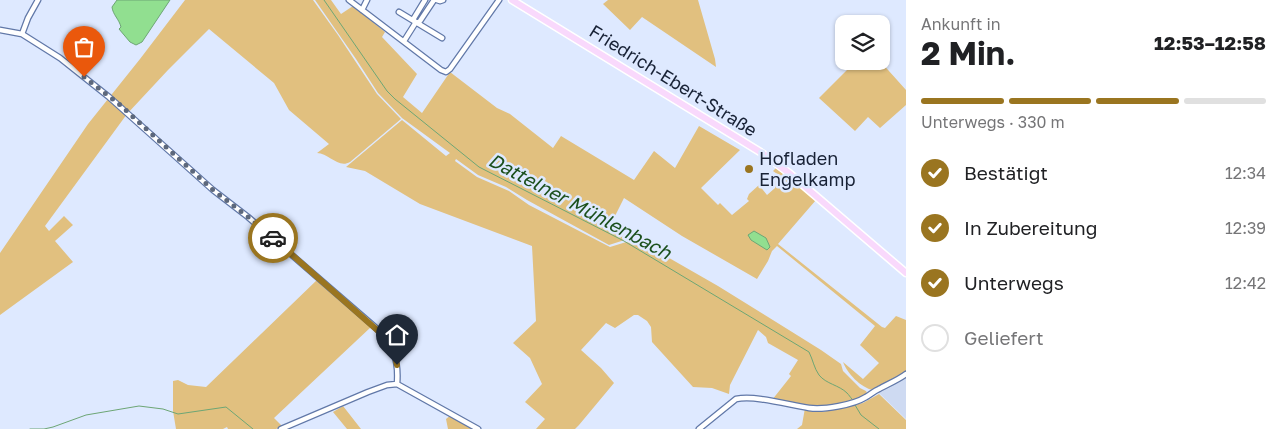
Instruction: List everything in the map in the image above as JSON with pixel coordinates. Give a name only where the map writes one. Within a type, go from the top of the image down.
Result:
[{"type":"main road","name":"Friedrich-Ebert-Straße","points":[[512,0],[769,158],[906,272]]},
{"type":"street","points":[[22,34],[38,0]]},
{"type":"street","points":[[349,0],[446,72],[499,0]]},
{"type":"street","points":[[362,10],[367,0]]},
{"type":"street","points":[[416,22],[414,18],[425,0]]},
{"type":"street","points":[[404,41],[416,22],[420,21],[436,0],[443,0]]},
{"type":"street","points":[[399,12],[442,38]]},
{"type":"street","points":[[0,30],[22,34],[60,58],[109,97],[213,190],[248,217],[376,328],[393,348],[397,365],[397,384]]},
{"type":"street","points":[[699,429],[736,399],[743,398],[812,408],[834,406],[852,403],[865,398],[906,374]]},
{"type":"street","points":[[281,429],[368,392],[397,384],[478,429]]},
{"type":"shaded area","points":[[117,0],[170,0],[142,42],[136,45],[130,42],[119,29],[121,27],[112,7]]},
{"type":"shaded area","points":[[185,0],[313,0],[377,94],[401,119],[346,164],[341,164],[326,155],[317,153],[329,144],[289,110],[274,83],[209,29],[127,114],[45,226],[49,231],[64,216],[73,225],[55,241],[73,262],[0,315],[0,253],[88,124]]},
{"type":"shaded area","points":[[315,0],[331,0],[341,14],[353,6],[385,32],[382,37],[417,74],[403,97],[422,113],[450,72],[497,108],[510,114],[553,148],[561,136],[634,180],[654,151],[675,168],[699,126],[740,150],[701,188],[718,205],[720,203],[732,215],[749,201],[747,199],[749,194],[759,185],[767,195],[775,188],[771,185],[780,176],[773,171],[776,168],[816,200],[778,244],[882,327],[885,328],[896,316],[906,320],[906,371],[873,390],[868,389],[855,379],[843,362],[863,379],[879,363],[860,345],[875,326],[777,246],[772,251],[757,279],[682,236],[624,198],[610,226],[630,236],[637,236],[609,245],[506,187],[478,175],[456,159],[455,161],[477,177],[509,191],[529,205],[610,247],[636,239],[718,286],[821,350],[841,364],[843,371],[867,393],[864,397],[840,404],[819,406],[772,400],[791,376],[789,374],[798,360],[768,343],[766,337],[758,330],[730,385],[729,394],[712,388],[693,387],[652,342],[651,327],[647,321],[638,315],[634,315],[615,328],[606,323],[581,350],[614,383],[579,425],[575,429],[536,429],[545,419],[525,402],[542,384],[530,358],[513,343],[536,321],[532,246],[420,204],[365,171],[346,167],[402,120],[446,156],[450,153],[402,118],[378,93]]},
{"type":"shaded area","points":[[608,0],[698,0],[716,67],[642,17],[630,30],[603,4]]},
{"type":"shaded area","points":[[847,70],[888,70],[906,90],[906,105],[880,128],[868,117],[855,131],[819,98]]},
{"type":"shaded area","points":[[754,231],[766,238],[770,247],[767,250],[751,240],[748,235]]},
{"type":"shaded area","points":[[318,279],[371,327],[274,418],[282,426],[276,429],[228,429],[227,427],[223,429],[176,429],[173,411],[173,381],[178,380],[188,385],[206,387]]},
{"type":"shaded area","points":[[906,375],[906,419],[876,390]]},
{"type":"shaded area","points":[[879,394],[906,420],[906,429],[797,429],[802,425],[805,408],[822,412],[863,403]]},
{"type":"shaded area","points":[[343,406],[361,429],[347,429],[333,412]]},
{"type":"shaded area","points":[[451,415],[473,429],[448,429],[446,419]]},
{"type":"waterway","name":"Dattelner Mühlenbach","points":[[324,0],[387,91],[479,167],[624,241],[809,352],[819,375],[844,390],[852,399]]},
{"type":"waterway","name":"Dattelner Mühlenbach","points":[[855,405],[861,415],[879,429]]},
{"type":"waterway","points":[[30,429],[44,429],[86,415],[139,406],[163,409],[178,414],[226,407],[253,429]]},
{"type":"way so far","points":[[84,77],[119,104],[213,190],[273,238]]},
{"type":"place","name":"Hofladen Engelkamp","points":[[749,169]]},
{"type":"route","points":[[273,238],[385,337],[393,348],[397,365]]}]
